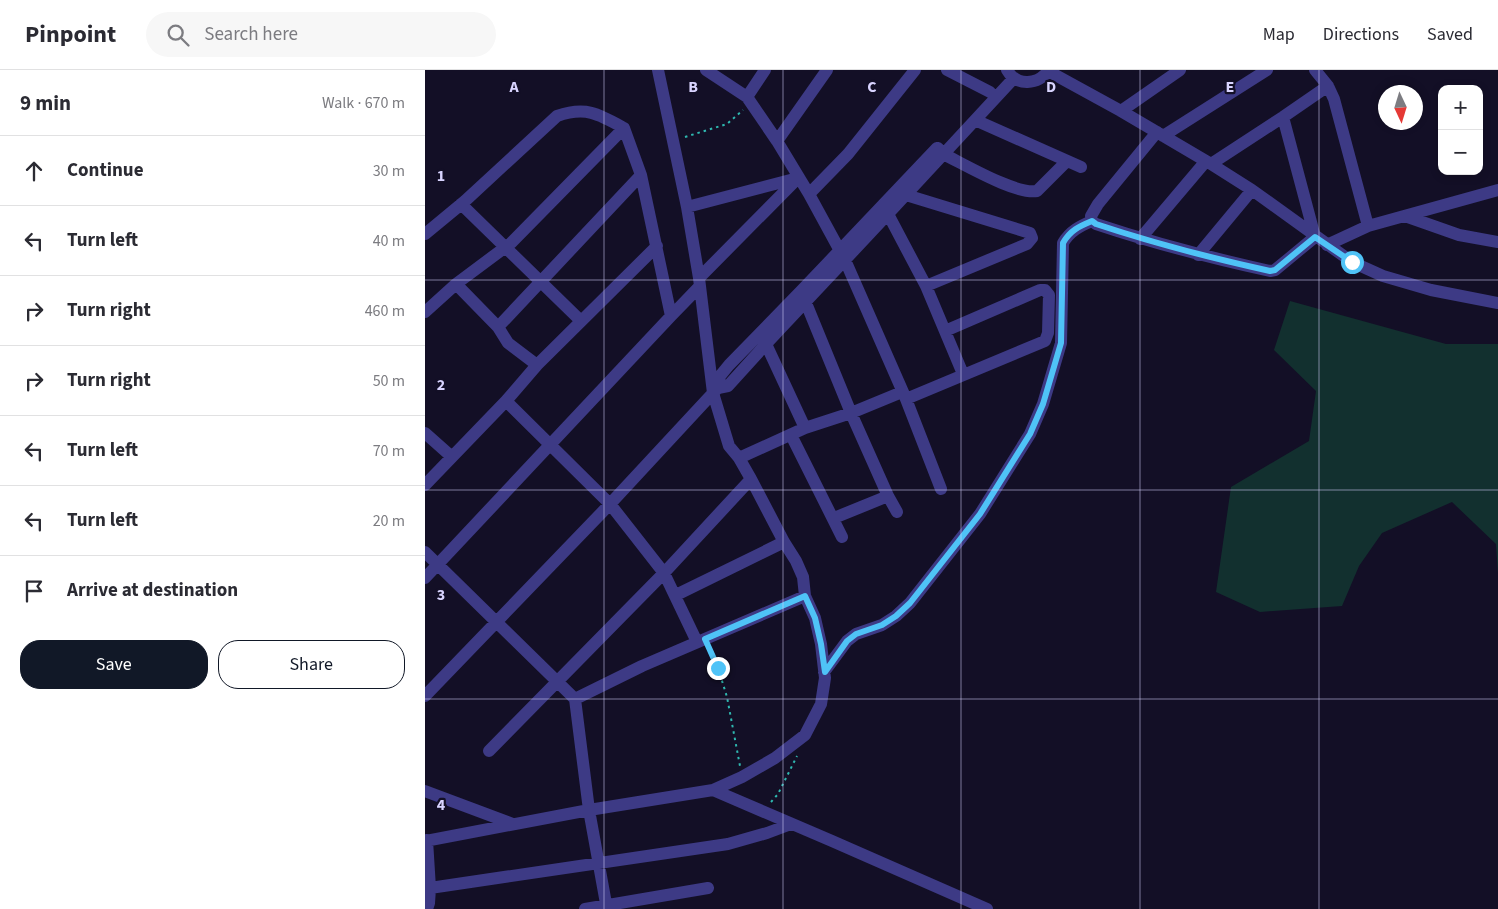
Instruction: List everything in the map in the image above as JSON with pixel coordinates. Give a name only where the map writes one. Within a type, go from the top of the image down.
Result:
[{"type":"street","points":[[427,909],[430,888],[426,840],[589,810],[713,790],[742,777],[775,758],[805,735],[821,704],[825,672],[815,618],[805,596],[803,577],[751,479],[739,458],[729,446],[715,391],[700,282],[687,207],[658,70]]},
{"type":"street","points":[[706,70],[750,100],[809,194],[843,255],[904,395],[941,489]]},
{"type":"street","points":[[750,100],[765,70]]},
{"type":"street","points":[[777,141],[827,70]]},
{"type":"street","points":[[809,194],[848,154],[915,70]]},
{"type":"street","points":[[947,70],[990,92]]},
{"type":"street","points":[[1121,111],[1180,70]]},
{"type":"street","points":[[1092,221],[1091,216],[1098,204],[1160,134],[1267,70]]},
{"type":"street","points":[[1315,70],[1328,86],[1334,99],[1368,226]]},
{"type":"street","points":[[1009,73],[1024,82],[1033,82],[1042,78],[1049,71],[1121,111],[1252,190],[1352,262],[1383,276],[1431,290],[1498,303]]},
{"type":"street","points":[[425,696],[610,504],[715,391],[720,376],[729,366],[906,195],[990,92],[1009,73]]},
{"type":"street","points":[[715,391],[728,386],[806,303],[843,255],[941,151],[975,120],[1009,73]]},
{"type":"street","points":[[1140,239],[1208,163],[1283,117],[1328,86]]},
{"type":"street","points":[[425,234],[461,204],[557,116],[576,111],[599,115],[624,128],[641,175],[671,316]]},
{"type":"street","points":[[1283,117],[1315,237]]},
{"type":"street","points":[[975,120],[1081,167]]},
{"type":"street","points":[[425,312],[456,284],[522,232],[624,128]]},
{"type":"street","points":[[941,151],[999,181],[1030,192],[1037,191],[1067,161]]},
{"type":"street","points":[[498,327],[641,175]]},
{"type":"street","points":[[687,207],[798,178]]},
{"type":"street","points":[[425,578],[798,178]]},
{"type":"street","points":[[1198,255],[1252,190]]},
{"type":"street","points":[[1327,245],[1368,226],[1498,190]]},
{"type":"street","points":[[906,195],[1030,233],[1031,235],[1027,244],[926,286]]},
{"type":"street","points":[[461,204],[581,321]]},
{"type":"street","points":[[888,214],[926,286],[963,374]]},
{"type":"street","points":[[1405,216],[1459,235],[1498,242]]},
{"type":"street","points":[[1092,221],[1140,239],[1198,255],[1273,271],[1315,237]]},
{"type":"street","points":[[825,672],[847,641],[856,634],[882,625],[896,616],[910,603],[980,514],[1030,434],[1043,404],[1061,343],[1063,243],[1073,230],[1092,221]]},
{"type":"street","points":[[425,485],[506,401],[537,365],[657,246]]},
{"type":"street","points":[[456,284],[498,327],[508,343],[537,365]]},
{"type":"street","points":[[739,458],[805,428],[963,374],[1045,341],[1049,333],[1049,295],[1045,290],[1040,290],[945,331]]},
{"type":"street","points":[[806,303],[851,413],[897,512]]},
{"type":"street","points":[[766,344],[805,428]]},
{"type":"street","points":[[506,401],[610,504],[664,573],[701,640]]},
{"type":"street","points":[[425,433],[451,457]]},
{"type":"street","points":[[791,435],[842,537]]},
{"type":"street","points":[[489,751],[664,573],[751,479]]},
{"type":"street","points":[[834,518],[888,496]]},
{"type":"street","points":[[675,595],[783,542]]},
{"type":"street","points":[[425,552],[575,698],[589,810],[607,907]]},
{"type":"street","points":[[575,698],[642,666],[805,596]]},
{"type":"street","points":[[713,790],[987,909]]},
{"type":"street","points":[[425,791],[513,824]]},
{"type":"street","points":[[430,888],[728,844],[791,824]]},
{"type":"street","points":[[585,909],[607,907],[708,888]]},
{"type":"path","points":[[673,140],[727,124],[750,100]]},
{"type":"path","points":[[701,640],[718,668],[727,697],[742,777]]},
{"type":"path","points":[[762,812],[778,794],[797,755]]},
{"type":"green space","points":[[1290,301],[1446,344],[1498,344],[1498,574],[1496,544],[1452,502],[1382,533],[1359,566],[1342,606],[1260,612],[1216,592],[1231,487],[1309,441],[1316,391],[1274,350]]},
{"type":"route","points":[[718,668],[705,639],[805,596],[815,618],[825,672],[847,641],[856,634],[882,625],[896,616],[910,603],[980,514],[1030,434],[1043,404],[1061,343],[1063,243],[1067,236],[1077,228],[1092,221],[1140,239],[1198,255],[1270,271],[1275,270],[1315,237],[1352,262]]}]
